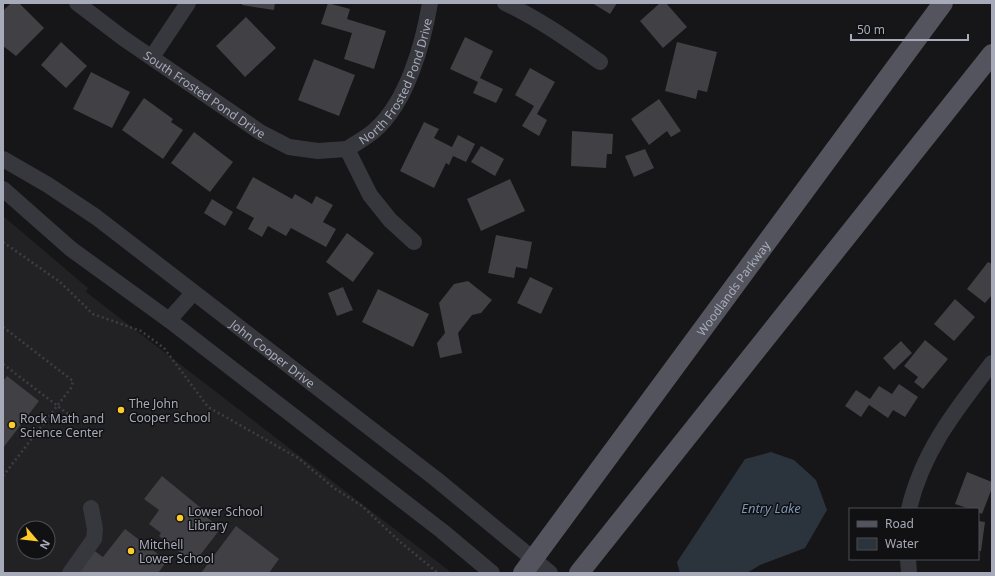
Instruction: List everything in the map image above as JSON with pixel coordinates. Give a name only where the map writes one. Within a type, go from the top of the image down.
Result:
[{"type":"main road","name":"Woodlands Parkway","points":[[528,567],[944,3]]},
{"type":"main road","points":[[579,573],[992,54]]},
{"type":"street","name":"South Frosted Pond Drive","points":[[77,3],[123,38],[260,132],[290,147],[318,151],[347,150]]},
{"type":"street","points":[[152,58],[188,3]]},
{"type":"street","name":"North Frosted Pond Drive","points":[[347,150],[375,130],[399,99],[419,51],[430,3]]},
{"type":"street","points":[[505,3],[523,11],[600,62]]},
{"type":"street","points":[[347,150],[370,195],[390,220],[414,242]]},
{"type":"street","name":"John Cooper Drive","points":[[3,159],[48,185],[96,217],[436,479],[528,567],[550,573]]},
{"type":"street","points":[[3,189],[71,249],[169,320],[442,532],[492,573]]},
{"type":"street","points":[[169,320],[193,293]]},
{"type":"street","points":[[909,508],[913,491],[931,451],[958,408],[992,363]]},
{"type":"street","points":[[70,573],[94,539],[96,533],[91,508]]},
{"type":"street","points":[[908,560],[909,573]]},
{"type":"path","points":[[3,242],[60,282],[93,314],[142,331],[164,348],[208,407],[298,458],[334,488],[362,506],[399,542],[438,573]]},
{"type":"path","points":[[3,327],[73,381],[71,388],[3,476]]},
{"type":"path","points":[[3,364],[68,414]]},
{"type":"shaded area","name":"The John Cooper School","points":[[3,216],[88,288],[86,292],[452,573],[3,573]]},
{"type":"water","name":"Entry Lake","points":[[771,452],[794,460],[816,480],[827,510],[805,548],[760,565],[747,573],[680,573],[677,562],[745,459]]},
{"type":"building","points":[[11,3],[19,3],[44,28],[16,56],[3,46],[3,11]]},
{"type":"building","points":[[242,3],[275,3],[274,10],[242,5]]},
{"type":"building","points":[[328,3],[350,9],[347,19],[386,31],[374,69],[344,59],[352,33],[321,24]]},
{"type":"building","points":[[592,3],[617,3],[610,14]]},
{"type":"building","points":[[660,3],[666,3],[687,27],[663,48],[640,21]]},
{"type":"building","points":[[246,17],[276,48],[245,77],[216,46]]},
{"type":"building","points":[[465,37],[493,51],[480,78],[503,89],[496,103],[473,93],[478,82],[450,69]]},
{"type":"building","points":[[61,42],[87,66],[66,88],[41,65]]},
{"type":"building","points":[[677,42],[717,52],[707,92],[698,90],[696,99],[665,91]]},
{"type":"building","points":[[314,59],[355,75],[339,116],[298,100]]},
{"type":"building","points":[[530,68],[555,82],[537,114],[547,120],[539,136],[522,126],[534,106],[515,95]]},
{"type":"building","points":[[91,72],[130,92],[112,128],[73,109]]},
{"type":"building","points":[[144,98],[173,119],[171,122],[183,130],[163,159],[122,130]]},
{"type":"building","points":[[659,99],[681,131],[671,137],[667,131],[649,145],[631,119]]},
{"type":"building","points":[[424,122],[439,129],[434,138],[452,147],[458,135],[475,144],[466,162],[453,156],[449,165],[446,163],[434,188],[400,171]]},
{"type":"building","points":[[572,131],[613,134],[612,154],[607,154],[606,168],[571,166]]},
{"type":"building","points":[[194,132],[233,162],[210,192],[171,163]]},
{"type":"building","points":[[481,146],[504,159],[495,176],[471,162]]},
{"type":"building","points":[[645,149],[654,168],[634,177],[625,156]]},
{"type":"building","points":[[253,177],[292,199],[295,194],[312,204],[316,196],[333,205],[323,222],[336,229],[326,247],[291,228],[286,236],[268,226],[262,237],[248,229],[254,218],[236,208]]},
{"type":"building","points":[[510,179],[525,211],[481,231],[467,199]]},
{"type":"building","points":[[212,199],[233,212],[225,226],[204,213]]},
{"type":"building","points":[[347,233],[374,253],[353,282],[326,262]]},
{"type":"building","points":[[496,235],[532,242],[527,269],[516,267],[514,278],[488,273]]},
{"type":"building","points":[[988,262],[992,264],[992,295],[985,303],[967,289]]},
{"type":"building","points":[[530,277],[553,288],[541,314],[517,303]]},
{"type":"building","points":[[468,281],[492,300],[481,313],[472,315],[458,333],[462,353],[440,358],[437,343],[445,333],[439,303],[454,284]]},
{"type":"building","points":[[343,287],[353,310],[337,316],[328,293]]},
{"type":"building","points":[[378,289],[429,314],[413,347],[362,322]]},
{"type":"building","points":[[955,299],[975,317],[954,341],[934,324]]},
{"type":"building","points":[[925,340],[948,359],[923,389],[914,382],[918,377],[904,366]]},
{"type":"building","points":[[901,341],[912,353],[894,370],[883,358]]},
{"type":"building","name":"Rock Math and Science Center","points":[[7,376],[39,401],[3,448],[3,381]]},
{"type":"building","points":[[899,384],[918,397],[905,417],[893,410],[888,418],[869,405],[861,417],[845,406],[856,390],[870,399],[879,386],[892,394]]},
{"type":"building","points":[[967,472],[992,482],[992,488],[982,514],[979,512],[979,508],[967,508],[955,504]]},
{"type":"building","name":"Lower School Library","points":[[162,476],[201,508],[198,511],[221,528],[194,563],[159,536],[161,533],[149,524],[159,510],[144,499]]},
{"type":"building","points":[[979,521],[985,522],[981,551],[979,551]]},
{"type":"building","name":"Mitchell Lower School","points":[[236,526],[279,559],[269,573],[201,573]]},
{"type":"building","name":"Mitchell Lower School","points":[[125,529],[167,561],[158,573],[63,573],[85,544],[103,557]]},
{"type":"place","name":"The John Cooper School","points":[[121,410]]},
{"type":"place","name":"Rock Math and Science Center","points":[[12,425]]},
{"type":"place","name":"Lower School Library","points":[[180,518]]},
{"type":"place","name":"Mitchell Lower School","points":[[131,551]]}]
